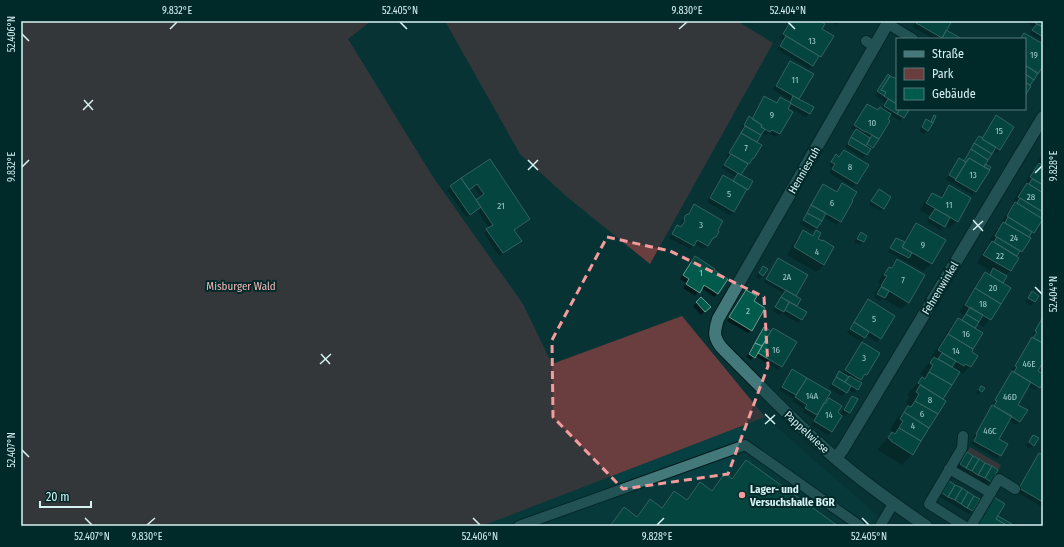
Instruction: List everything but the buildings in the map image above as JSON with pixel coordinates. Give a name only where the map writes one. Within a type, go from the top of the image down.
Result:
[{"type":"street","name":"Henniesruh","points":[[718,319],[870,44],[888,23]]},
{"type":"street","name":"Fehrenwinkel","points":[[836,458],[843,449],[1043,117]]},
{"type":"street","name":"Pappelwiese","points":[[718,319],[715,335],[722,349],[794,420],[836,458],[894,504],[926,526]]},
{"type":"lane","points":[[888,23],[911,38]]},
{"type":"lane","points":[[962,436],[962,448],[929,504],[964,526]]},
{"type":"lane","points":[[520,526],[745,445],[860,526]]},
{"type":"lane","points":[[949,469],[990,493]]},
{"type":"lane","points":[[971,526],[998,479],[1015,489]]},
{"type":"lane","points":[[880,526],[894,504]]},
{"type":"highlighted area","points":[[607,237],[670,251],[764,297],[768,366],[728,474],[623,489],[553,417],[552,340]]},
{"type":"shaded area","points":[[765,417],[878,516],[893,526],[482,526]]},
{"type":"green space","name":"Misburger Wald","points":[[21,21],[371,21],[348,39],[433,177],[523,304],[552,364],[682,316],[765,417],[482,526],[21,526]]},
{"type":"green space","points":[[445,21],[737,21],[773,43],[650,264],[567,197],[520,154]]},
{"type":"green space","points":[[970,447],[1001,465],[998,470],[967,452]]},
{"type":"place","name":"Lager- und Versuchshalle BGR","points":[[742,495]]}]
